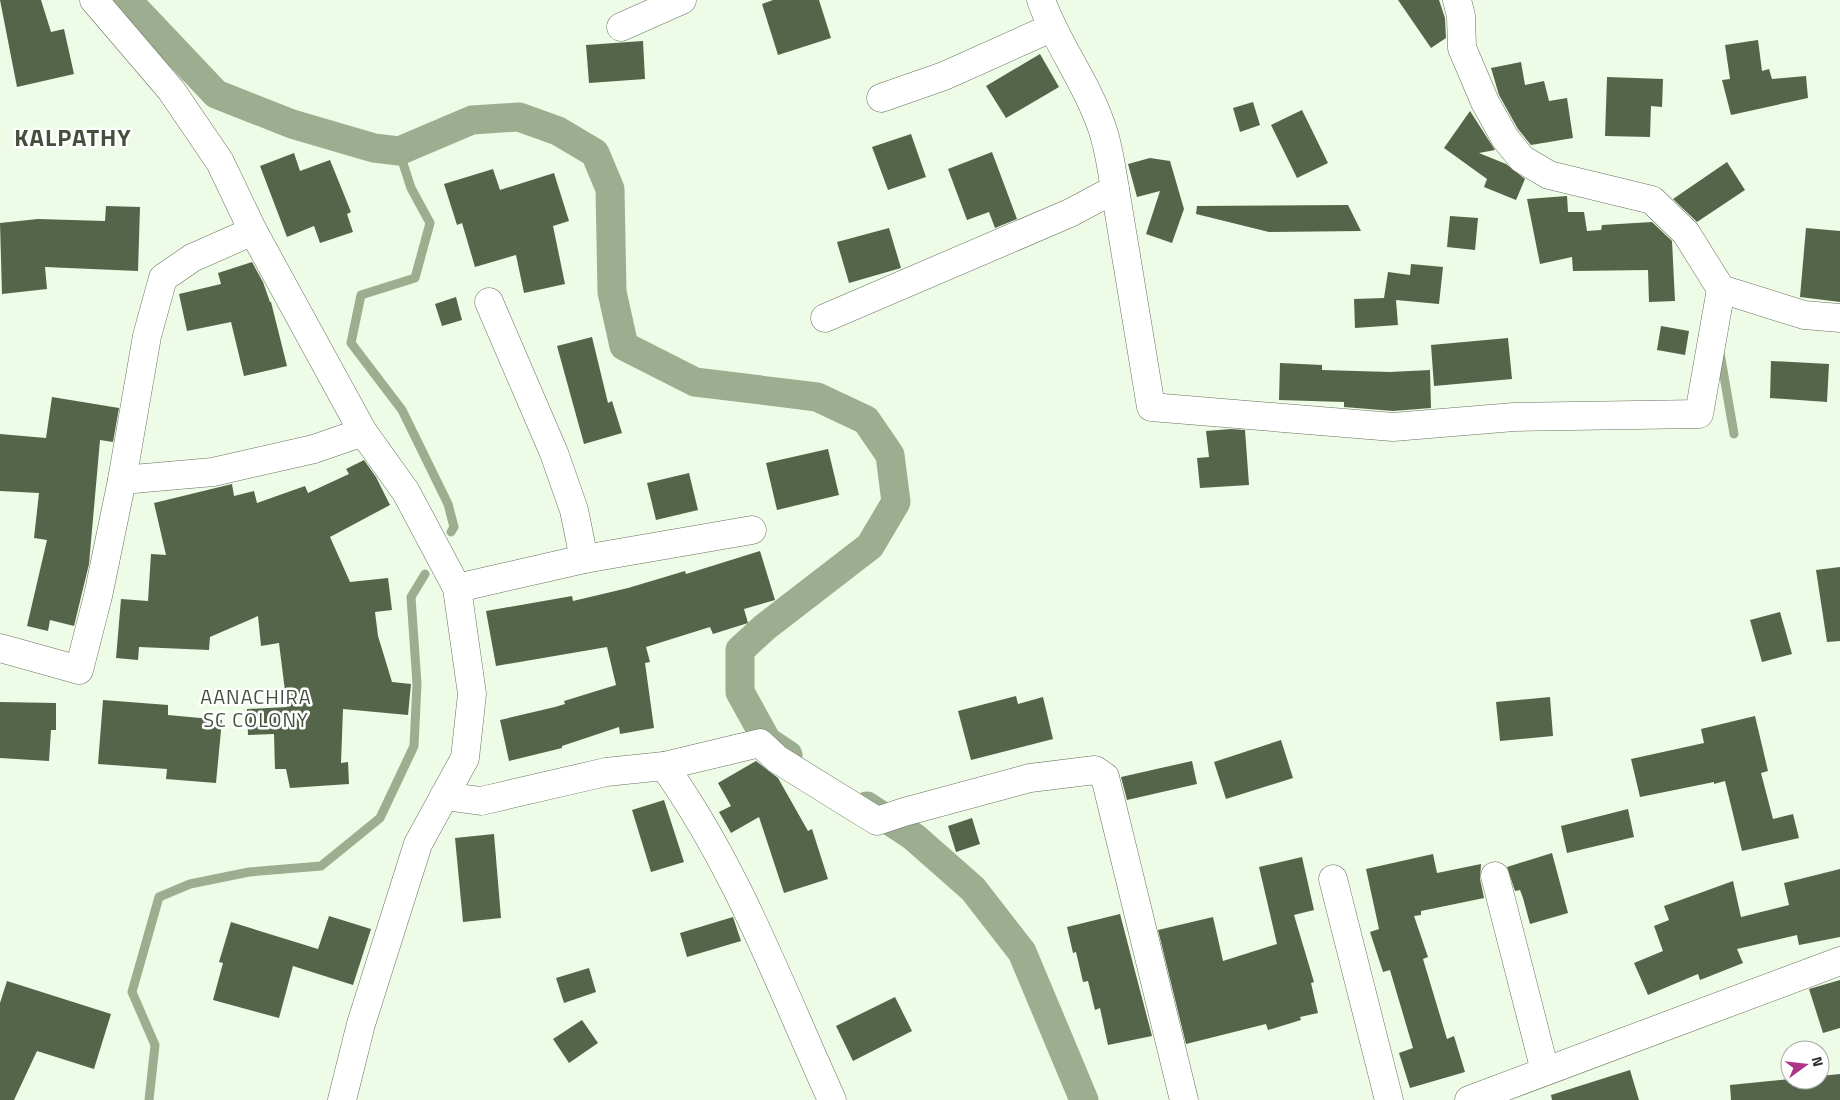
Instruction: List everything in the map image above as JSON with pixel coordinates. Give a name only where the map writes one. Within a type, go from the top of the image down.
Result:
[{"type":"street","points":[[94,0],[170,90],[220,162],[253,232],[363,432],[406,492],[457,588],[472,694],[465,758],[418,844],[392,933],[362,1024],[342,1100]]},
{"type":"street","points":[[621,27],[682,0]]},
{"type":"street","points":[[1041,0],[1051,28],[1085,88],[1101,123],[1109,150],[1151,407],[1393,427],[1514,417],[1699,414],[1722,289]]},
{"type":"street","points":[[1457,0],[1461,16],[1462,48],[1485,102],[1505,138],[1522,159],[1549,175],[1652,200],[1686,233],[1722,289],[1804,314],[1840,318]]},
{"type":"street","points":[[880,98],[944,76],[1051,28]]},
{"type":"street","points":[[825,318],[1070,213],[1115,189]]},
{"type":"street","points":[[0,648],[79,670],[98,596],[122,480],[147,336],[163,278],[192,258],[253,232]]},
{"type":"street","points":[[489,302],[554,453],[574,510],[584,559]]},
{"type":"street","points":[[122,480],[214,472],[314,448],[363,432]]},
{"type":"street","points":[[457,588],[584,559],[752,530]]},
{"type":"street","points":[[444,796],[482,801],[606,772],[664,766],[760,744],[777,759],[877,821],[1030,778],[1082,770],[1095,770],[1105,777],[1184,1100]]},
{"type":"street","points":[[664,766],[694,808],[730,876],[767,952],[832,1100]]},
{"type":"street","points":[[1495,876],[1545,1071]]},
{"type":"street","points":[[1332,879],[1389,1100]]},
{"type":"street","points":[[1469,1100],[1840,961]]},
{"type":"building","points":[[0,0],[41,0],[51,32],[64,29],[74,74],[17,87]]},
{"type":"building","points":[[773,0],[819,0],[831,38],[778,55],[762,4]]},
{"type":"building","points":[[1398,0],[1439,0],[1445,18],[1446,38],[1431,48]]},
{"type":"building","points":[[1758,40],[1762,71],[1769,69],[1772,79],[1806,76],[1808,98],[1731,115],[1722,80],[1730,79],[1725,45]]},
{"type":"building","points":[[643,41],[645,79],[589,83],[586,45]]},
{"type":"building","points":[[1040,54],[1059,87],[1006,118],[986,86]]},
{"type":"building","points":[[1521,62],[1525,85],[1544,81],[1549,101],[1567,98],[1573,138],[1531,145],[1518,129],[1499,95],[1491,68]]},
{"type":"building","points":[[1607,77],[1663,79],[1662,107],[1651,106],[1650,137],[1605,136]]},
{"type":"building","points":[[1253,102],[1260,125],[1240,132],[1233,108]]},
{"type":"building","points":[[1302,110],[1328,163],[1297,178],[1271,125]]},
{"type":"building","points":[[1470,111],[1495,150],[1479,153],[1506,164],[1525,179],[1516,200],[1484,187],[1487,179],[1444,148]]},
{"type":"building","points":[[911,134],[926,177],[888,190],[872,147]]},
{"type":"building","points":[[992,152],[1017,219],[995,228],[989,212],[967,220],[948,169]]},
{"type":"building","points":[[294,153],[300,171],[330,160],[351,212],[347,214],[353,232],[320,243],[314,226],[287,237],[260,166]]},
{"type":"building","points":[[1150,158],[1170,161],[1184,209],[1172,243],[1146,234],[1160,191],[1137,197],[1128,164]]},
{"type":"building","points":[[1727,162],[1745,190],[1697,222],[1673,199]]},
{"type":"building","points":[[493,169],[500,190],[554,173],[569,221],[553,226],[565,284],[524,293],[516,255],[475,267],[462,223],[457,225],[444,184]]},
{"type":"building","points":[[1567,196],[1568,212],[1584,212],[1587,231],[1601,230],[1602,225],[1652,222],[1672,241],[1675,301],[1649,302],[1648,270],[1573,271],[1572,257],[1540,264],[1527,199]]},
{"type":"building","points":[[1348,205],[1361,231],[1269,232],[1196,214],[1197,206]]},
{"type":"building","points":[[106,206],[140,207],[138,271],[45,267],[47,289],[2,294],[0,223],[38,219],[105,221]]},
{"type":"building","points":[[1450,216],[1478,218],[1475,250],[1447,247]]},
{"type":"building","points":[[889,228],[901,268],[849,283],[837,242]]},
{"type":"building","points":[[1806,228],[1840,231],[1840,302],[1800,297]]},
{"type":"building","points":[[252,262],[271,302],[287,366],[244,376],[231,322],[187,331],[179,294],[221,284],[218,273]]},
{"type":"building","points":[[1411,264],[1443,267],[1439,304],[1396,300],[1398,325],[1355,328],[1354,299],[1384,298],[1388,272],[1410,275]]},
{"type":"building","points":[[456,297],[462,320],[442,326],[435,304]]},
{"type":"building","points":[[1661,326],[1689,331],[1685,355],[1657,350]]},
{"type":"building","points":[[592,337],[608,403],[612,401],[622,433],[584,444],[557,346]]},
{"type":"building","points":[[1508,338],[1512,379],[1434,386],[1431,345]]},
{"type":"building","points":[[1771,361],[1829,364],[1827,402],[1770,398]]},
{"type":"building","points":[[1280,363],[1322,365],[1322,370],[1390,372],[1430,370],[1431,408],[1393,411],[1344,407],[1344,402],[1279,400]]},
{"type":"building","points":[[52,397],[119,408],[113,442],[100,440],[89,564],[74,626],[50,620],[48,631],[27,626],[47,540],[34,538],[39,493],[0,491],[0,434],[46,438]]},
{"type":"building","points":[[1245,430],[1249,485],[1200,488],[1197,458],[1209,457],[1206,431]]},
{"type":"building","points":[[828,449],[839,495],[777,510],[766,463]]},
{"type":"building","points":[[364,460],[376,477],[390,505],[330,537],[350,582],[388,578],[392,610],[375,612],[378,636],[392,682],[411,684],[408,715],[343,709],[341,763],[348,762],[349,784],[290,788],[286,769],[275,769],[274,734],[248,735],[247,709],[287,707],[279,643],[261,646],[258,616],[210,637],[209,650],[139,647],[138,660],[116,658],[121,599],[148,601],[151,554],[166,555],[154,503],[232,484],[234,496],[254,491],[257,503],[305,486],[308,493],[349,474],[346,469]]},
{"type":"building","points":[[689,473],[698,510],[656,520],[647,483]]},
{"type":"building","points":[[760,551],[775,600],[744,609],[748,623],[713,634],[710,627],[646,647],[650,662],[645,663],[654,728],[620,734],[619,727],[562,746],[562,748],[509,761],[500,720],[565,704],[564,701],[616,685],[607,647],[496,666],[486,611],[572,596],[573,601],[628,588],[685,571],[686,574]]},
{"type":"building","points":[[1840,567],[1840,641],[1827,642],[1816,570]]},
{"type":"building","points":[[1780,612],[1792,654],[1762,662],[1750,620]]},
{"type":"building","points":[[1016,696],[1018,704],[1043,697],[1053,739],[971,760],[958,711]]},
{"type":"building","points":[[1550,697],[1553,736],[1500,741],[1496,702]]},
{"type":"building","points":[[103,700],[168,705],[168,715],[222,720],[216,783],[166,779],[167,769],[98,764]]},
{"type":"building","points":[[0,702],[56,703],[56,730],[51,730],[49,761],[0,758]]},
{"type":"building","points":[[1755,716],[1768,771],[1761,773],[1773,819],[1793,814],[1799,838],[1742,851],[1725,781],[1640,797],[1631,759],[1704,743],[1701,729]]},
{"type":"building","points":[[1281,740],[1293,778],[1226,799],[1214,762]]},
{"type":"building","points":[[756,761],[778,778],[808,831],[812,829],[828,879],[784,893],[759,817],[731,833],[719,812],[731,806],[718,783]]},
{"type":"building","points":[[1192,761],[1197,784],[1127,800],[1121,777]]},
{"type":"building","points":[[664,800],[684,862],[651,872],[632,810]]},
{"type":"building","points":[[1628,809],[1634,837],[1567,853],[1561,826]]},
{"type":"building","points":[[972,818],[980,844],[956,852],[948,826]]},
{"type":"building","points":[[494,834],[501,918],[463,922],[455,838]]},
{"type":"building","points":[[1552,853],[1568,913],[1530,924],[1520,890],[1515,891],[1507,867]]},
{"type":"building","points":[[1433,854],[1437,873],[1481,864],[1480,879],[1484,898],[1421,911],[1421,915],[1414,916],[1428,957],[1423,959],[1447,1039],[1454,1036],[1465,1072],[1410,1088],[1399,1053],[1413,1048],[1390,970],[1383,972],[1370,932],[1379,929],[1366,869]]},
{"type":"building","points":[[1302,857],[1314,910],[1294,915],[1314,982],[1311,983],[1318,1013],[1300,1017],[1301,1020],[1268,1030],[1266,1024],[1186,1044],[1158,930],[1213,917],[1223,961],[1277,944],[1259,867]]},
{"type":"building","points":[[1840,869],[1840,937],[1799,945],[1797,935],[1737,949],[1743,963],[1700,980],[1698,974],[1648,995],[1634,963],[1663,951],[1654,926],[1669,920],[1664,906],[1733,881],[1741,917],[1789,905],[1784,883]]},
{"type":"building","points":[[1120,914],[1152,1036],[1108,1045],[1100,1008],[1095,1010],[1088,981],[1083,982],[1076,952],[1073,953],[1067,927]]},
{"type":"building","points":[[329,916],[371,929],[353,985],[293,966],[279,1018],[213,1000],[223,963],[219,962],[231,922],[318,949]]},
{"type":"building","points":[[733,917],[741,941],[687,957],[680,933]]},
{"type":"building","points":[[589,968],[596,992],[564,1003],[556,978]]},
{"type":"building","points":[[1840,980],[1840,1028],[1823,1033],[1809,989]]},
{"type":"building","points":[[7,981],[111,1014],[94,1069],[37,1051],[14,1100],[0,1100],[0,1003]]},
{"type":"building","points":[[895,997],[912,1031],[853,1061],[836,1026]]},
{"type":"building","points":[[582,1020],[598,1043],[569,1063],[553,1039]]},
{"type":"building","points":[[1630,1070],[1639,1100],[1552,1100],[1551,1095]]},
{"type":"building","points":[[1840,1074],[1840,1100],[1731,1100],[1730,1085],[1780,1080],[1780,1090],[1830,1090],[1830,1075]]},
{"type":"waterway","points":[[127,0],[216,94],[292,124],[374,148],[399,151],[472,120],[519,117],[558,131],[595,153],[610,189],[612,292],[624,346],[695,382],[817,397],[866,420],[890,455],[896,502],[870,546],[765,627],[740,650],[740,692],[767,741],[788,755]]},
{"type":"waterway","points":[[399,151],[411,188],[430,223],[415,278],[361,295],[351,343],[402,410],[448,504],[454,527],[451,532]]},
{"type":"waterway","points":[[1720,353],[1734,434]]},
{"type":"waterway","points":[[149,1100],[155,1045],[132,992],[159,897],[190,884],[249,872],[321,866],[380,818],[414,746],[417,684],[411,597],[425,574]]},
{"type":"waterway","points":[[867,806],[914,837],[973,889],[1022,952],[1084,1100]]},
{"type":"district","name":"KALPATHY","points":[[73,138]]},
{"type":"district","name":"AANACHIRA SC COLONY","points":[[256,708]]}]
